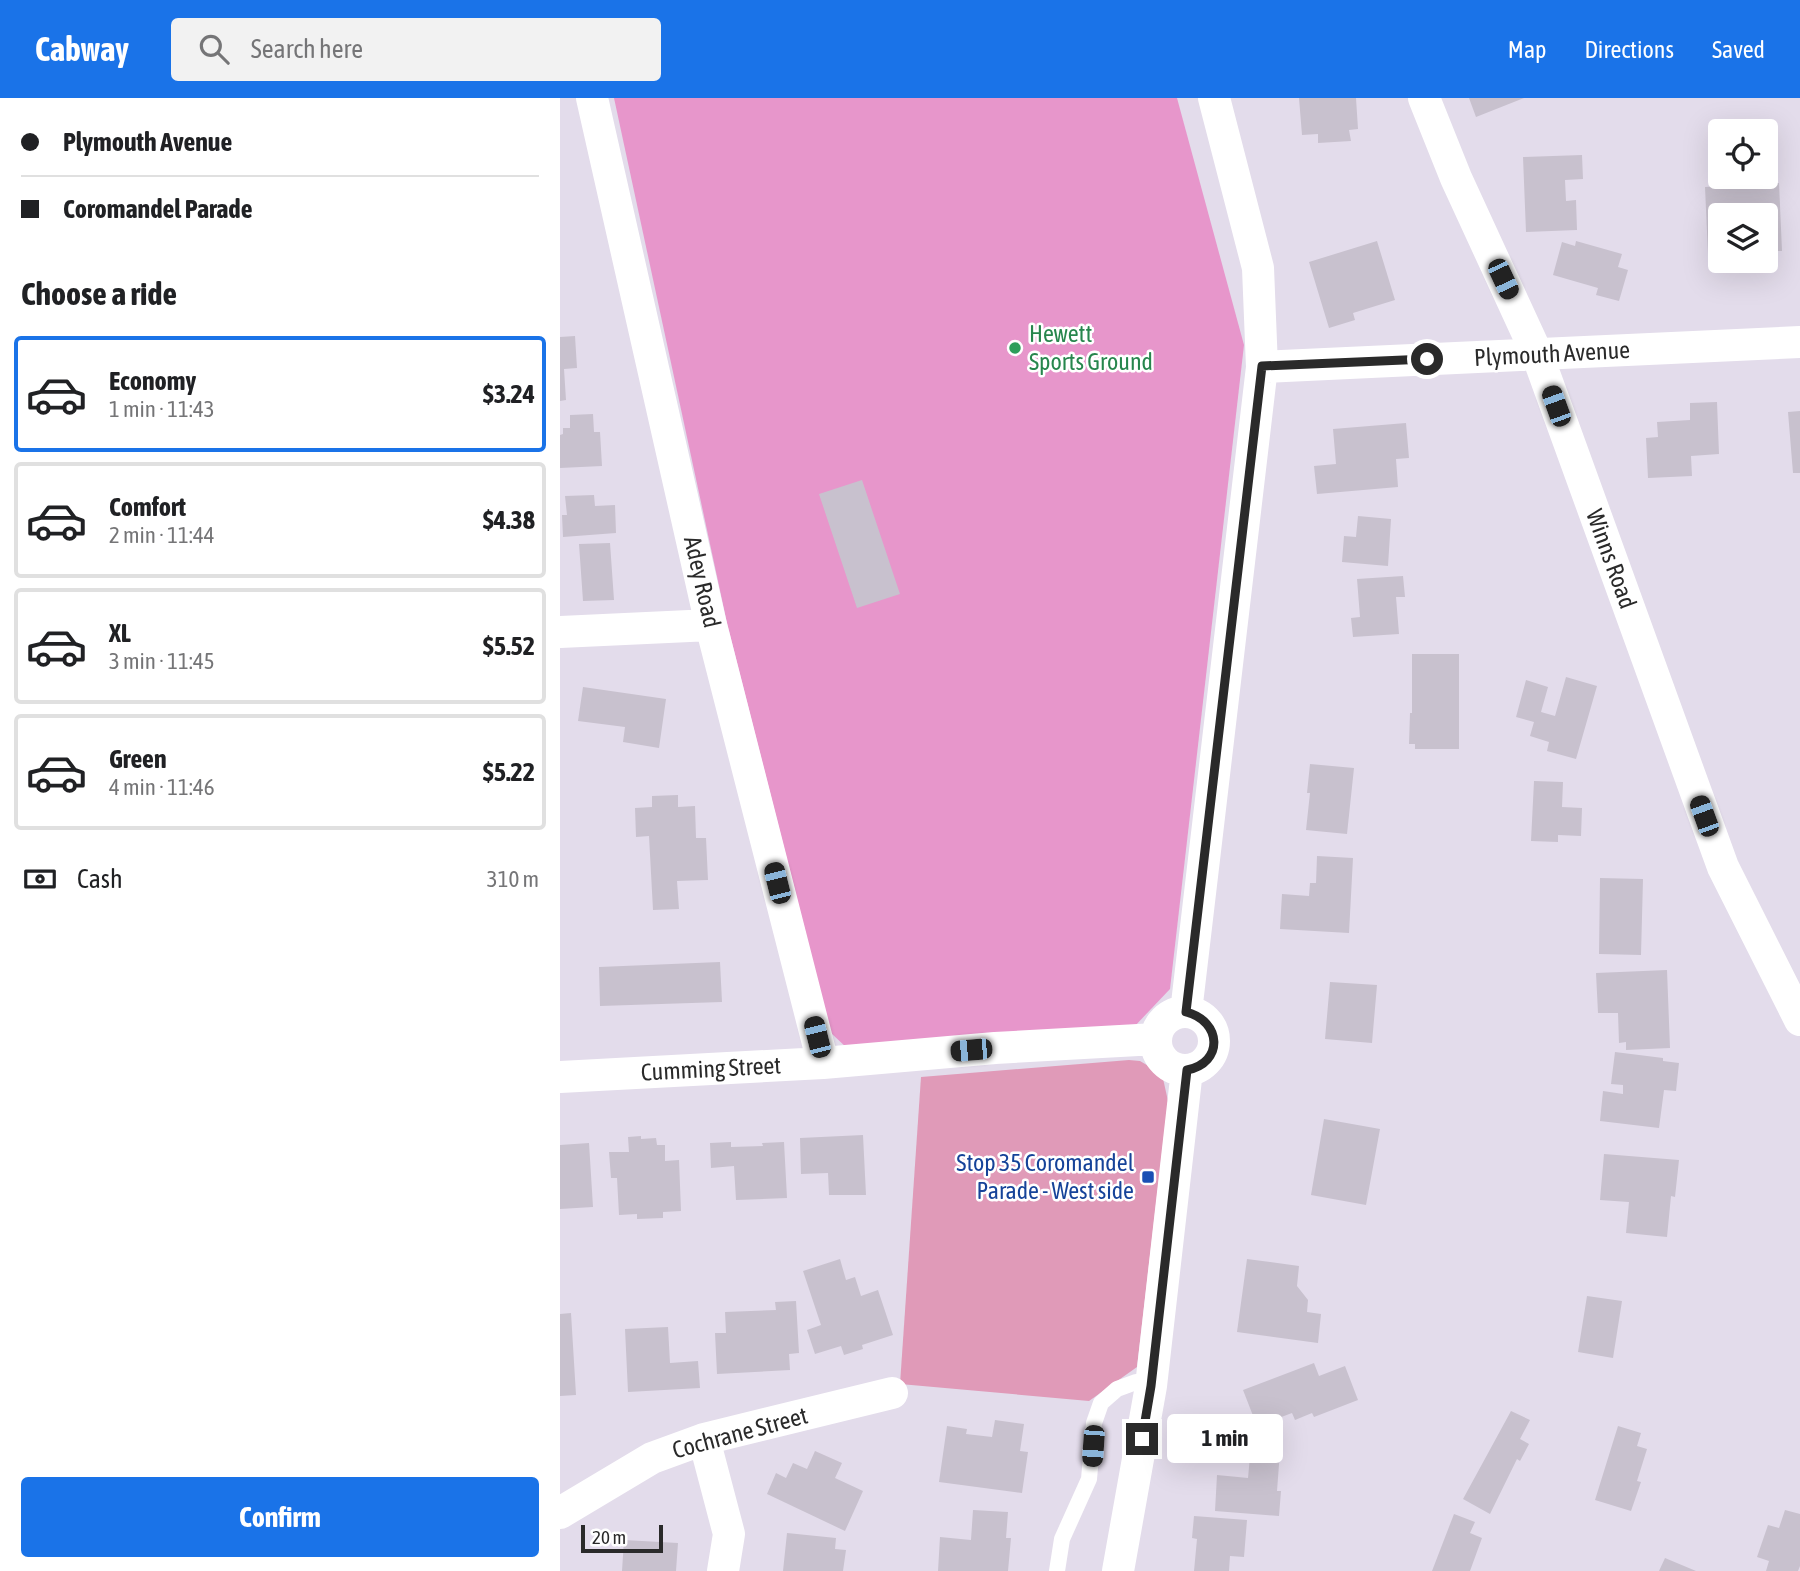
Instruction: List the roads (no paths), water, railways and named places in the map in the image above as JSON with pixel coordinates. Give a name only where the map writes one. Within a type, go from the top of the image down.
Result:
[{"type":"street","name":"Adey Road","points":[[592,98],[711,625],[823,1063]]},
{"type":"street","points":[[1186,1012],[1262,366],[1258,268],[1214,98]]},
{"type":"street","name":"Winns Road","points":[[1424,98],[1456,178],[1537,354],[1723,867],[1800,1020]]},
{"type":"street","name":"Plymouth Avenue","points":[[1262,366],[1800,342]]},
{"type":"street","points":[[560,632],[711,625]]},
{"type":"street","points":[[1186,1012],[1204,1019],[1214,1036],[1211,1055],[1196,1068],[1187,1070],[1168,1065],[1161,1057],[1156,1039],[1158,1030],[1169,1017],[1186,1012]]},
{"type":"street","name":"Cumming Street","points":[[560,1077],[823,1063],[995,1048],[1156,1039]]},
{"type":"street","points":[[1118,1571],[1151,1386],[1187,1070]]},
{"type":"street","name":"Cochrane Street","points":[[560,1513],[652,1458],[704,1439],[892,1393]]},
{"type":"street","points":[[704,1439],[729,1534],[723,1571]]},
{"type":"lane","points":[[1057,1571],[1062,1539],[1089,1479],[1094,1423],[1101,1403],[1117,1389],[1136,1382],[1151,1386]]},
{"type":"place","name":"Hewett Sports Ground","points":[[1015,348]]},
{"type":"place","name":"Stop 35 Coromandel Parade - West side","points":[[1148,1177]]}]
